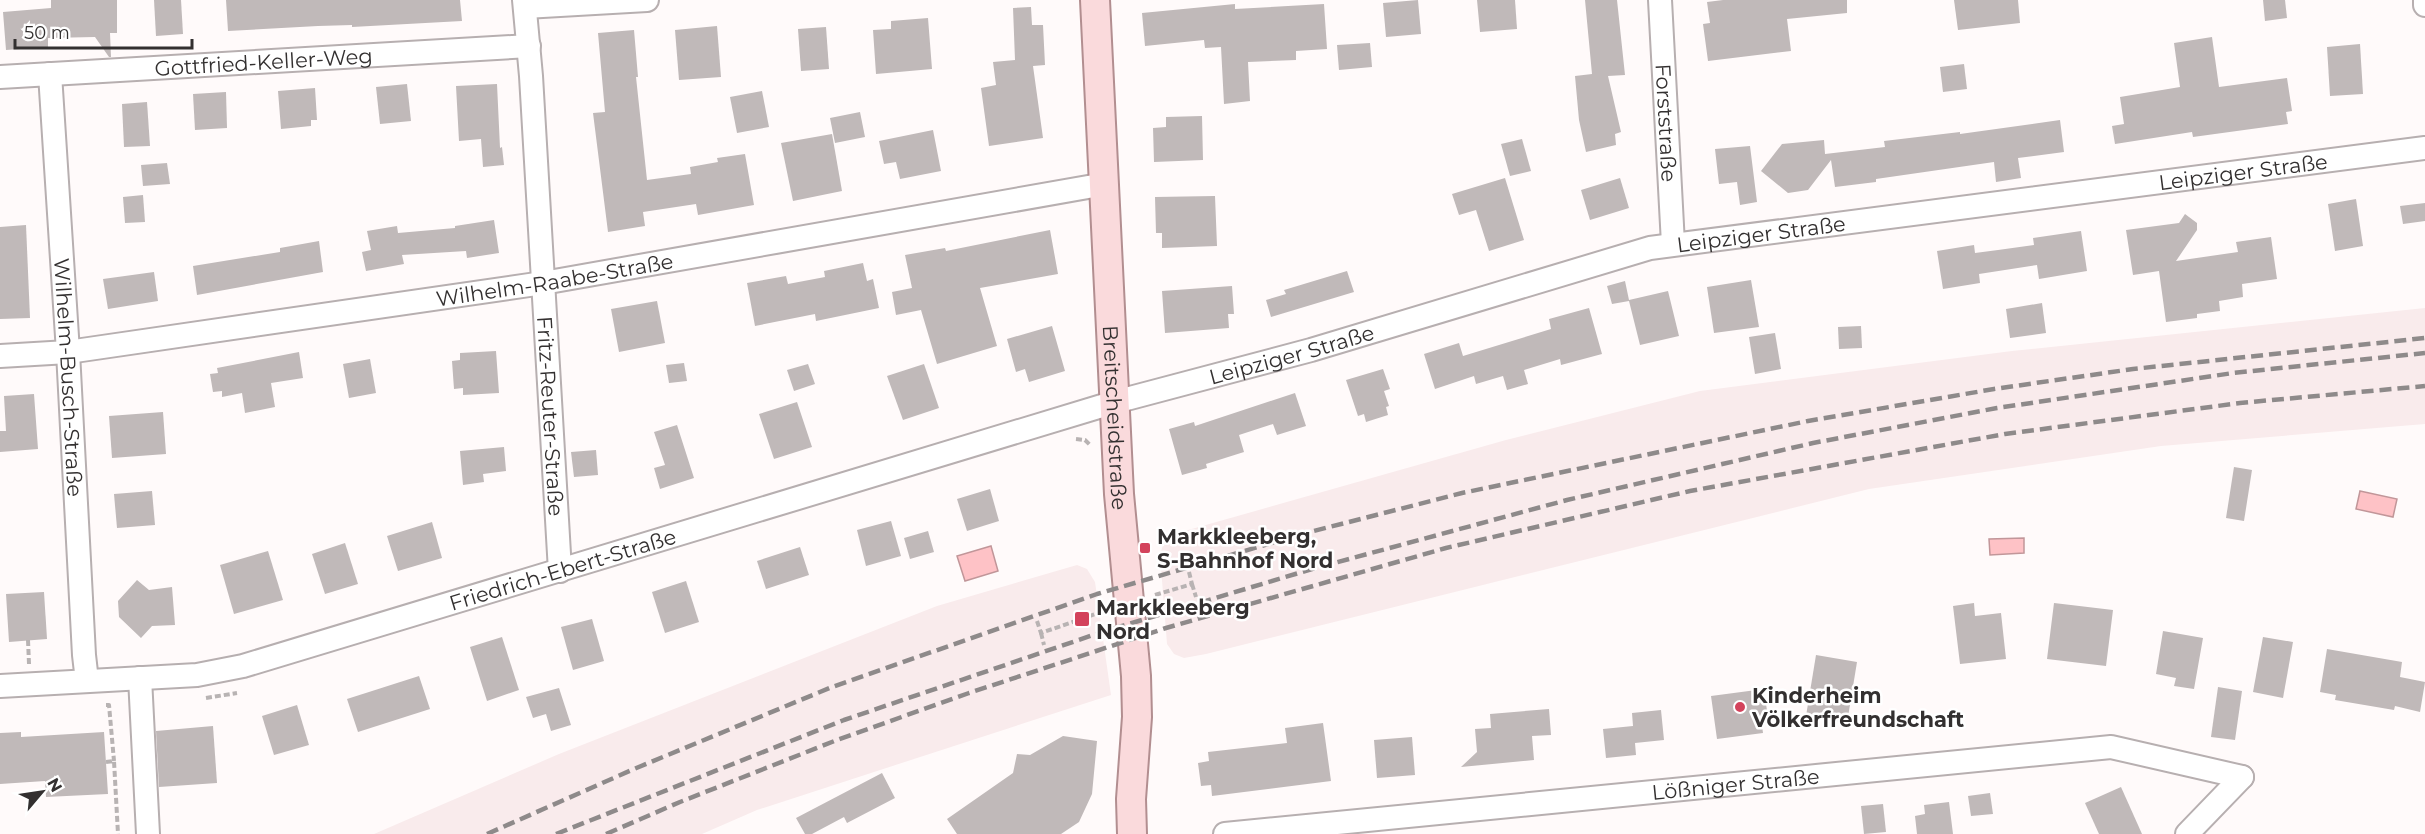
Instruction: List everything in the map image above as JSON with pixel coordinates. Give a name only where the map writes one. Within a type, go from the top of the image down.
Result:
[{"type":"main road","name":"Breitscheidstraße","points":[[1095,0],[1119,494],[1136,687],[1137,717],[1130,813],[1132,834]]},
{"type":"street","points":[[525,4],[647,0]]},
{"type":"street","name":"Forststraße","points":[[1660,0],[1673,244]]},
{"type":"street","points":[[2425,0],[2425,5]]},
{"type":"street","name":"Fritz-Reuter-Straße","points":[[525,4],[560,571]]},
{"type":"street","name":"Gottfried-Keller-Weg","points":[[0,76],[528,46]]},
{"type":"street","name":"Wilhelm-Busch-Straße","points":[[50,74],[87,681]]},
{"type":"street","name":"Leipziger Straße","points":[[1115,402],[1311,350],[1650,248],[2425,148]]},
{"type":"street","name":"Wilhelm-Raabe-Straße","points":[[0,356],[68,352],[543,283],[1105,184]]},
{"type":"street","name":"Friedrich-Ebert-Straße","points":[[0,686],[197,675],[243,666],[1115,402]]},
{"type":"street","points":[[131,786],[117,704],[132,679]]},
{"type":"street","points":[[132,679],[148,834]]},
{"type":"street","name":"Lößniger Straße","points":[[1225,834],[2111,747],[2242,777],[2187,834]]},
{"type":"path","points":[[1066,441],[1085,440],[1095,454]]},
{"type":"path","points":[[1189,572],[1196,597]]},
{"type":"path","points":[[1154,596],[1192,584]]},
{"type":"path","points":[[1041,633],[1102,613],[1103,602]]},
{"type":"path","points":[[1037,621],[1044,645]]},
{"type":"path","points":[[28,640],[29,664]]},
{"type":"path","points":[[199,699],[217,698],[246,690]]},
{"type":"path","points":[[99,705],[117,704],[114,761],[118,834]]},
{"type":"path","points":[[106,762],[114,761]]},
{"type":"shaded area","points":[[2425,308],[2425,424],[2161,446],[1869,489],[1206,654],[1184,658],[1174,654],[1167,644],[1160,555],[1163,545],[1174,534],[1506,440],[1700,391],[2012,351]]},
{"type":"shaded area","points":[[2360,491],[2397,499],[2393,517],[2356,509]]},
{"type":"shaded area","points":[[2024,538],[2024,553],[1990,555],[1989,539]]},
{"type":"shaded area","points":[[991,546],[998,571],[965,581],[957,556]]},
{"type":"shaded area","points":[[1077,565],[1087,569],[1095,582],[1111,695],[757,810],[702,834],[374,834],[559,754],[937,606]]},
{"type":"building","points":[[51,0],[117,0],[117,33],[110,33],[111,57],[95,37],[48,38],[48,47],[6,50],[3,12],[51,8]]},
{"type":"building","points":[[154,0],[181,0],[183,34],[156,36]]},
{"type":"building","points":[[226,0],[460,0],[462,21],[228,31]]},
{"type":"building","points":[[1418,0],[1421,34],[1386,37],[1383,3]]},
{"type":"building","points":[[1477,0],[1515,0],[1517,29],[1480,32]]},
{"type":"building","points":[[1585,0],[1617,0],[1625,75],[1608,76],[1621,132],[1615,134],[1616,145],[1586,152],[1579,120],[1575,76],[1592,74]]},
{"type":"building","points":[[1847,0],[1847,13],[1787,19],[1791,51],[1708,61],[1703,24],[1710,23],[1707,2]]},
{"type":"building","points":[[1954,0],[2018,0],[2020,23],[1958,30]]},
{"type":"building","points":[[2263,0],[2285,0],[2287,18],[2265,21]]},
{"type":"building","points":[[1235,4],[1235,9],[1324,4],[1327,49],[1296,51],[1296,60],[1248,62],[1250,101],[1224,104],[1221,47],[1205,48],[1204,40],[1145,46],[1142,13]]},
{"type":"building","points":[[1031,7],[1032,25],[1043,25],[1045,65],[1033,66],[1043,138],[989,146],[981,88],[996,85],[993,62],[1015,60],[1013,8]]},
{"type":"building","points":[[928,18],[932,69],[876,74],[873,30],[891,29],[891,21]]},
{"type":"building","points":[[717,26],[721,77],[679,80],[675,30]]},
{"type":"building","points":[[826,27],[829,69],[801,71],[798,29]]},
{"type":"building","points":[[634,30],[638,77],[636,77],[647,180],[691,174],[690,167],[718,162],[717,158],[745,154],[754,205],[698,215],[696,204],[643,212],[645,226],[608,232],[593,113],[605,112],[598,33]]},
{"type":"building","points":[[2212,37],[2219,87],[2287,78],[2292,111],[2286,112],[2288,124],[2193,137],[2192,132],[2115,144],[2112,126],[2124,124],[2120,97],[2180,87],[2174,43]]},
{"type":"building","points":[[1370,43],[1372,67],[1339,70],[1337,45]]},
{"type":"building","points":[[2360,44],[2363,94],[2330,96],[2327,47]]},
{"type":"building","points":[[1964,64],[1967,89],[1943,92],[1940,67]]},
{"type":"building","points":[[407,84],[411,121],[380,124],[376,87]]},
{"type":"building","points":[[497,84],[500,148],[502,147],[504,165],[483,167],[481,139],[459,141],[456,86]]},
{"type":"building","points":[[315,88],[317,120],[311,120],[311,126],[281,129],[278,91]]},
{"type":"building","points":[[762,91],[769,127],[737,133],[730,97]]},
{"type":"building","points":[[226,92],[227,128],[195,130],[193,94]]},
{"type":"building","points":[[147,102],[150,146],[124,147],[122,104]]},
{"type":"building","points":[[860,112],[865,137],[835,143],[830,118]]},
{"type":"building","points":[[1202,116],[1203,160],[1154,162],[1153,128],[1166,127],[1166,117]]},
{"type":"building","points":[[2060,120],[2064,152],[2018,158],[2021,178],[1996,182],[1994,162],[1835,187],[1831,160],[1808,190],[1788,193],[1761,171],[1782,144],[1824,140],[1825,154],[1885,147],[1884,141],[1960,132],[1960,134]]},
{"type":"building","points":[[933,130],[941,171],[900,179],[896,162],[884,164],[879,141]]},
{"type":"building","points":[[832,134],[842,191],[793,201],[781,143]]},
{"type":"building","points":[[1522,139],[1531,171],[1510,176],[1501,144]]},
{"type":"building","points":[[1750,146],[1757,202],[1740,205],[1737,182],[1719,184],[1715,149]]},
{"type":"building","points":[[167,163],[170,184],[143,186],[141,165]]},
{"type":"building","points":[[1505,178],[1524,240],[1489,251],[1476,210],[1459,215],[1452,194]]},
{"type":"building","points":[[1620,178],[1629,208],[1590,220],[1581,190]]},
{"type":"building","points":[[143,195],[145,222],[125,223],[123,197]]},
{"type":"building","points":[[1215,196],[1217,246],[1162,248],[1162,233],[1156,233],[1155,197]]},
{"type":"building","points":[[2356,199],[2363,246],[2335,251],[2328,204]]},
{"type":"building","points":[[2425,203],[2425,221],[2403,224],[2400,206]]},
{"type":"building","points":[[2185,214],[2197,223],[2197,230],[2176,261],[2238,252],[2236,242],[2271,237],[2277,279],[2242,284],[2243,297],[2219,301],[2220,311],[2197,314],[2197,318],[2166,322],[2159,271],[2133,275],[2126,230],[2179,223]]},
{"type":"building","points":[[494,220],[499,253],[467,258],[466,251],[402,255],[404,264],[366,271],[362,252],[371,250],[367,231],[397,226],[398,233],[455,228],[455,226]]},
{"type":"building","points":[[26,225],[30,318],[0,319],[0,227]]},
{"type":"building","points":[[1050,230],[1058,274],[980,288],[997,346],[937,364],[921,310],[896,315],[892,292],[912,288],[905,255],[945,248],[946,251]]},
{"type":"building","points":[[2081,231],[2087,271],[2039,279],[2037,265],[1979,274],[1980,283],[1943,289],[1937,251],[1974,245],[1975,253],[2034,245],[2033,238]]},
{"type":"building","points":[[319,241],[323,272],[197,295],[193,266],[280,252],[280,248]]},
{"type":"building","points":[[863,263],[867,281],[873,279],[879,308],[816,321],[815,314],[755,326],[747,283],[786,276],[788,284],[825,277],[824,271]]},
{"type":"building","points":[[1347,271],[1354,292],[1271,317],[1266,300],[1286,294],[1284,290]]},
{"type":"building","points":[[154,272],[158,301],[108,309],[103,279]]},
{"type":"building","points":[[1751,280],[1759,327],[1714,333],[1707,287]]},
{"type":"building","points":[[1625,281],[1629,300],[1668,291],[1679,336],[1640,345],[1629,301],[1612,304],[1607,286]]},
{"type":"building","points":[[1232,286],[1234,314],[1228,314],[1229,328],[1165,333],[1162,291]]},
{"type":"building","points":[[657,301],[665,343],[619,352],[611,309]]},
{"type":"building","points":[[2042,303],[2046,333],[2010,338],[2006,309]]},
{"type":"building","points":[[1589,308],[1602,354],[1561,365],[1560,359],[1524,370],[1528,384],[1507,390],[1503,376],[1476,384],[1474,376],[1435,389],[1424,354],[1459,343],[1463,356],[1551,329],[1549,319]]},
{"type":"building","points":[[1052,326],[1065,371],[1029,382],[1025,369],[1016,372],[1007,339]]},
{"type":"building","points":[[1861,326],[1862,348],[1839,349],[1838,327]]},
{"type":"building","points":[[1775,333],[1781,369],[1755,374],[1749,337]]},
{"type":"building","points":[[496,351],[499,393],[463,395],[463,388],[454,389],[452,361],[460,360],[460,353]]},
{"type":"building","points":[[299,352],[303,378],[271,383],[275,407],[245,413],[242,393],[222,397],[222,391],[213,392],[210,374],[218,373],[217,368]]},
{"type":"building","points":[[370,359],[376,393],[349,398],[343,364]]},
{"type":"building","points":[[684,363],[687,381],[669,383],[666,365]]},
{"type":"building","points":[[808,364],[815,384],[794,391],[787,370]]},
{"type":"building","points":[[924,364],[939,408],[903,420],[887,376]]},
{"type":"building","points":[[1383,369],[1390,389],[1384,391],[1389,406],[1386,407],[1388,415],[1366,422],[1364,414],[1358,416],[1346,380]]},
{"type":"building","points":[[1295,393],[1306,426],[1277,435],[1273,424],[1239,435],[1244,452],[1206,464],[1207,468],[1182,475],[1169,429],[1194,422],[1195,426]]},
{"type":"building","points":[[34,394],[38,449],[0,452],[0,431],[6,431],[4,396]]},
{"type":"building","points":[[797,402],[812,447],[774,459],[759,414]]},
{"type":"building","points":[[163,412],[166,454],[112,458],[109,416]]},
{"type":"building","points":[[677,425],[694,478],[660,489],[654,468],[665,465],[654,432]]},
{"type":"building","points":[[504,447],[506,471],[483,474],[484,482],[463,485],[460,451]]},
{"type":"building","points":[[596,450],[598,475],[574,477],[571,452]]},
{"type":"building","points":[[2234,467],[2252,470],[2244,521],[2226,518]]},
{"type":"building","points":[[990,489],[999,521],[967,531],[957,499]]},
{"type":"building","points":[[152,491],[155,525],[117,528],[114,494]]},
{"type":"building","points":[[891,521],[901,556],[866,566],[857,530]]},
{"type":"building","points":[[432,522],[442,558],[398,571],[387,536]]},
{"type":"building","points":[[928,531],[934,552],[910,559],[904,538]]},
{"type":"building","points":[[345,543],[358,584],[325,594],[312,554]]},
{"type":"building","points":[[800,547],[809,575],[766,589],[757,561]]},
{"type":"building","points":[[268,551],[283,600],[234,614],[220,565]]},
{"type":"building","points":[[137,580],[149,590],[172,587],[175,625],[152,626],[141,638],[119,617],[118,601]]},
{"type":"building","points":[[686,581],[699,622],[665,633],[652,592]]},
{"type":"building","points":[[44,592],[47,639],[9,642],[6,594]]},
{"type":"building","points":[[1974,603],[1975,616],[2001,613],[2006,659],[1960,664],[1953,606]]},
{"type":"building","points":[[2054,603],[2113,610],[2106,666],[2047,659]]},
{"type":"building","points":[[592,619],[604,661],[573,670],[561,627]]},
{"type":"building","points":[[2163,631],[2203,638],[2194,689],[2174,686],[2176,678],[2156,674]]},
{"type":"building","points":[[502,637],[519,690],[487,701],[470,647]]},
{"type":"building","points":[[2263,637],[2293,642],[2283,698],[2253,692]]},
{"type":"building","points":[[2327,649],[2402,662],[2400,677],[2425,682],[2420,712],[2395,706],[2394,710],[2335,700],[2336,695],[2320,692]]},
{"type":"building","points":[[1816,655],[1857,662],[1847,723],[1806,716]]},
{"type":"building","points":[[419,676],[430,709],[358,732],[347,699]]},
{"type":"building","points":[[2218,687],[2242,691],[2235,740],[2211,737]]},
{"type":"building","points":[[559,688],[571,725],[551,731],[546,714],[533,718],[526,697]]},
{"type":"building","name":"Kinderheim Völkerfreundschaft","points":[[1764,689],[1768,718],[1761,719],[1763,733],[1717,739],[1711,696]]},
{"type":"building","points":[[297,705],[309,745],[274,755],[262,716]]},
{"type":"building","points":[[1549,709],[1551,735],[1532,736],[1534,760],[1461,767],[1477,752],[1475,729],[1491,728],[1490,714]]},
{"type":"building","points":[[1661,710],[1664,740],[1635,743],[1636,755],[1606,758],[1603,729],[1633,726],[1632,713]]},
{"type":"building","points":[[1323,723],[1331,781],[1212,796],[1211,785],[1201,786],[1198,763],[1209,761],[1208,752],[1287,743],[1285,728]]},
{"type":"building","points":[[213,726],[217,783],[159,787],[156,731]]},
{"type":"building","points":[[21,732],[21,737],[104,732],[108,794],[46,797],[45,781],[0,784],[0,733]]},
{"type":"building","points":[[1063,736],[1097,741],[1092,794],[1079,822],[1061,834],[957,834],[947,819],[1013,773],[1017,754],[1030,755]]},
{"type":"building","points":[[1412,737],[1415,775],[1377,778],[1374,740]]},
{"type":"building","points":[[882,773],[895,798],[847,823],[844,817],[812,834],[805,834],[796,818]]},
{"type":"building","points":[[2121,787],[2142,834],[2099,834],[2085,803]]},
{"type":"building","points":[[1990,793],[1993,814],[1971,816],[1968,796]]},
{"type":"building","points":[[1949,802],[1953,834],[1917,834],[1915,816],[1925,814],[1924,805]]},
{"type":"building","points":[[1883,804],[1886,832],[1864,834],[1861,806]]},
{"type":"railway","points":[[487,834],[634,769],[832,687],[1097,594],[1306,533],[1462,493],[1808,421],[1994,389],[2133,369],[2425,338]]},
{"type":"railway","points":[[556,834],[844,720],[1102,632],[1312,569],[1567,500],[1813,443],[1997,408],[2233,373],[2425,353]]},
{"type":"railway","points":[[606,834],[837,740],[969,693],[1166,628],[1446,548],[1690,491],[2005,434],[2240,403],[2425,386]]},
{"type":"place","name":"Markkleeberg, S-Bahnhof Nord","points":[[1145,548]]},
{"type":"place","name":"Markkleeberg Nord","points":[[1082,619]]},
{"type":"place","name":"Kinderheim Völkerfreundschaft","points":[[1740,707]]}]
